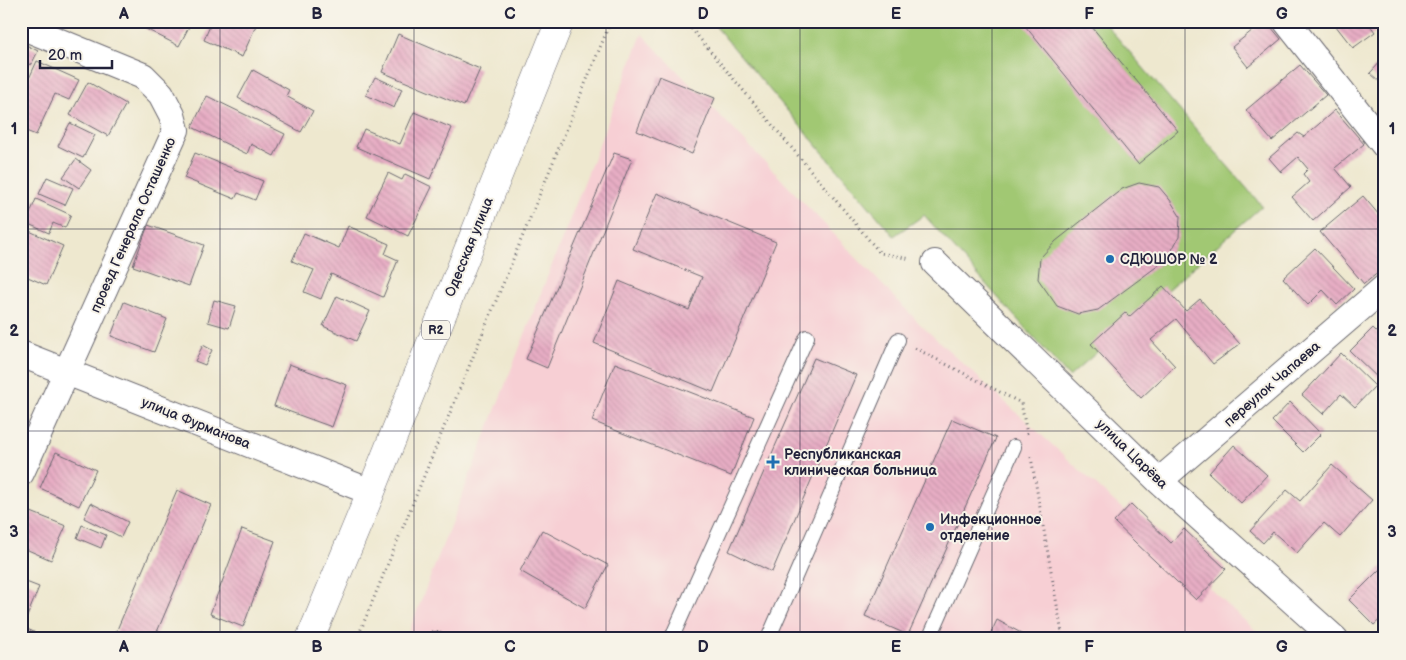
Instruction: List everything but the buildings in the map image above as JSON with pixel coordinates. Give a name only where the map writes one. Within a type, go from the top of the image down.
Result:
[{"type":"main road","name":"Одесская улица","points":[[310,639],[560,21]]},
{"type":"street","points":[[1286,21],[1385,146]]},
{"type":"street","name":"проезд Генерала Осташенко","points":[[21,26],[143,76],[161,94],[172,115],[176,130],[21,473]]},
{"type":"street","name":"улица Царёва","points":[[935,263],[1159,482],[1335,639]]},
{"type":"street","name":"переулок Чапаева","points":[[1159,482],[1385,287]]},
{"type":"street","name":"улица Фурманова","points":[[21,354],[371,492]]},
{"type":"lane","points":[[674,638],[807,337]]},
{"type":"lane","points":[[768,639],[898,340]]},
{"type":"lane","points":[[929,639],[1014,447]]},
{"type":"path","points":[[358,639],[611,21]]},
{"type":"path","points":[[685,21],[880,253],[935,263]]},
{"type":"shaded area","name":"Республиканская клиническая больница","points":[[642,34],[922,326],[1265,639],[406,639]]},
{"type":"green space","points":[[711,21],[1103,21],[1262,206],[1069,377],[924,215],[894,236]]},
{"type":"place","name":"СДЮШОР № 2","points":[[1110,259]]},
{"type":"place","name":"Республиканская клиническая больница","points":[[773,462]]},
{"type":"place","name":"Инфекционное отделение","points":[[930,527]]}]
